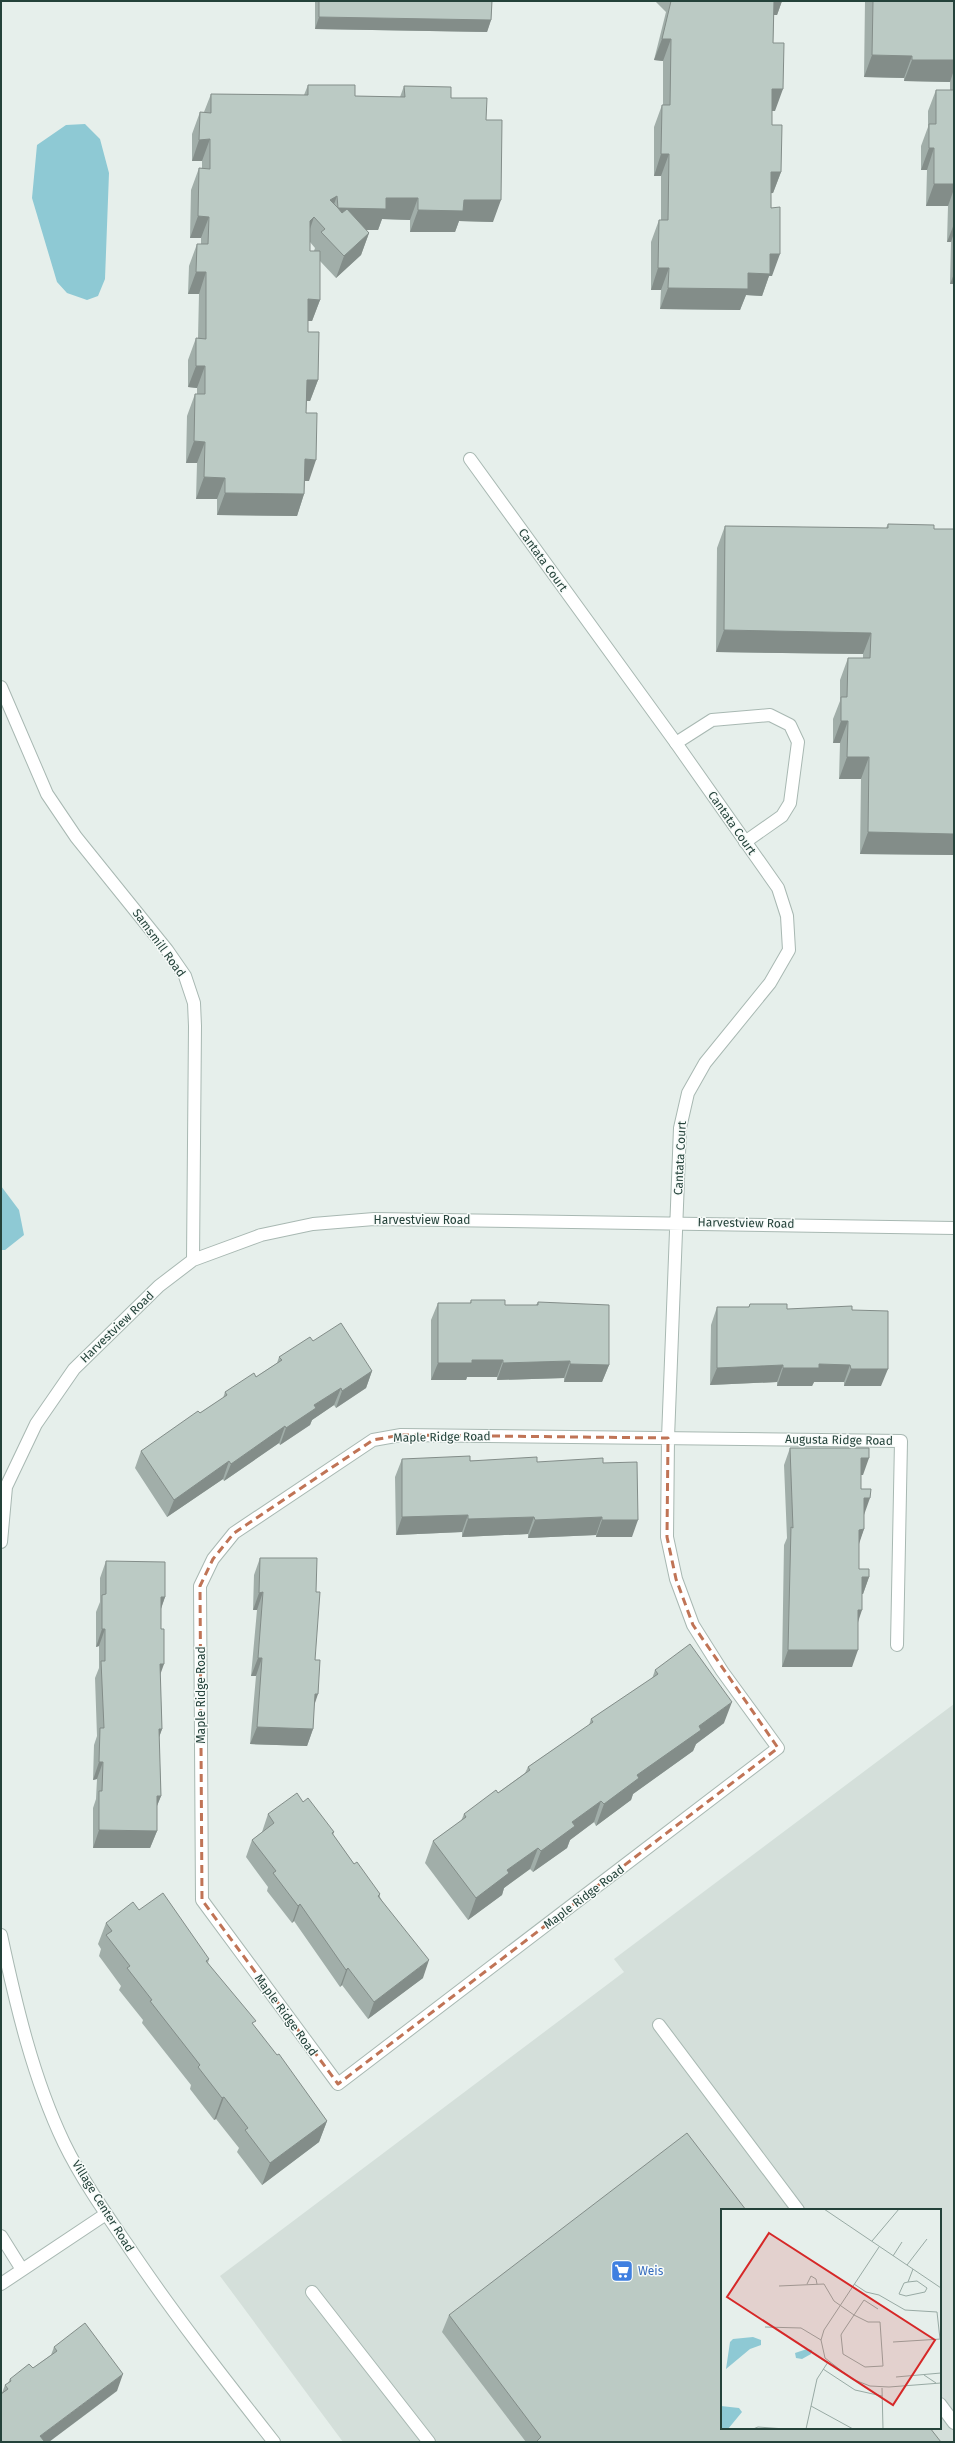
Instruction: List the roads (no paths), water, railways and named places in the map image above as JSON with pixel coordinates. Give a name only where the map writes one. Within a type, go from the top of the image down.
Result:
[{"type":"street","name":"Cantata Court","points":[[470,459],[676,743],[778,888],[787,916],[789,950],[770,983],[705,1063],[688,1092],[680,1128],[677,1222]]},
{"type":"street","name":"Samsmill Road","points":[[1,687],[47,794],[76,837],[167,950],[185,976],[194,1003],[195,1026],[193,1260]]},
{"type":"street","points":[[676,743],[712,720],[770,715],[790,725],[798,742],[790,803],[782,816],[746,842]]},
{"type":"street","name":"Harvestview Road","points":[[3,1486],[36,1424],[74,1368],[159,1286],[193,1260],[261,1235],[313,1224],[374,1219],[677,1222],[954,1228]]},
{"type":"street","name":"Maple Ridge Road","points":[[668,1438],[401,1435],[373,1440],[234,1533],[213,1559],[200,1586],[202,1900],[338,2084],[778,1748],[722,1671],[690,1619],[676,1579],[667,1537],[668,1438],[677,1222]]},
{"type":"street","name":"Augusta Ridge Road","points":[[668,1438],[902,1441],[897,1645]]},
{"type":"street","points":[[1,1542],[3,1486]]},
{"type":"street","name":"Village Center Road","points":[[1,1935],[16,2007],[38,2077],[64,2143],[106,2214],[154,2284],[274,2442]]},
{"type":"street","points":[[659,2025],[797,2209]]},
{"type":"street","points":[[1,2284],[22,2268],[106,2214]]},
{"type":"street","points":[[1,2236],[22,2268]]},
{"type":"street","points":[[312,2292],[429,2442]]},
{"type":"street","points":[[941,2405],[954,2423]]},
{"type":"water","points":[[85,124],[100,139],[109,173],[105,279],[98,296],[87,300],[67,293],[57,282],[32,198],[37,145],[66,125]]},
{"type":"water","points":[[1,1186],[19,1210],[24,1235],[5,1250],[1,1250]]},
{"type":"place","name":"Weis","points":[[622,2271]]}]
